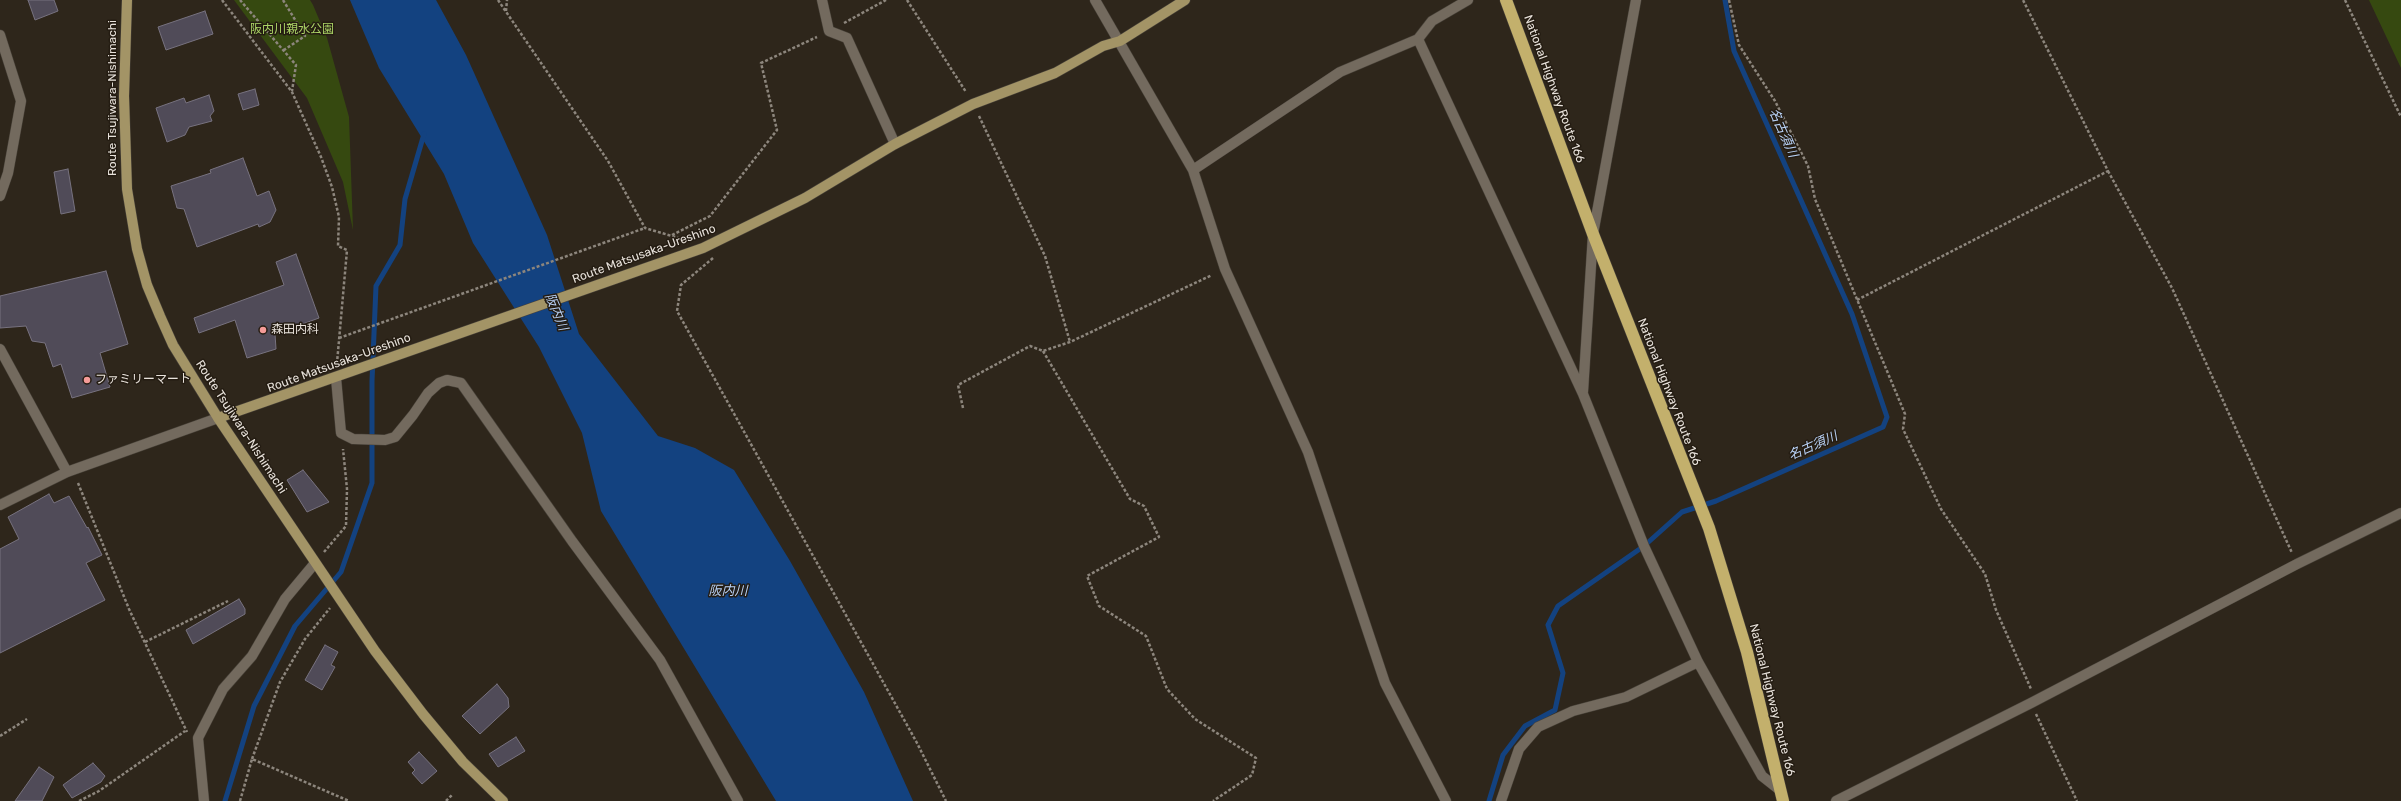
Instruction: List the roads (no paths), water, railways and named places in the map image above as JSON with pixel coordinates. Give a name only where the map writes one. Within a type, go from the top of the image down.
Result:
[{"type":"highway","name":"National Highway Route 166","points":[[1506,0],[1593,234],[1708,528],[1748,652],[1782,796]]},
{"type":"main road","name":"Route Tsujiwara-Nishimachi","points":[[127,0],[125,162],[137,249],[147,285],[168,333],[218,418],[375,651],[423,714],[463,762],[502,801]]},
{"type":"main road","name":"Route Matsusaka-Ureshino","points":[[218,418],[336,378],[704,248],[805,198],[896,144],[973,104],[1055,73],[1103,46],[1120,41],[1185,0]]},
{"type":"street","points":[[822,0],[829,31],[847,38],[896,144]]},
{"type":"street","points":[[1095,0],[1193,170],[1225,269],[1308,452],[1385,683],[1446,801]]},
{"type":"street","points":[[1193,170],[1340,72],[1418,39],[1432,21],[1468,0]]},
{"type":"street","points":[[1583,394],[1593,234],[1636,0]]},
{"type":"street","points":[[0,35],[22,101],[8,173],[0,196]]},
{"type":"street","points":[[1418,39],[1583,394],[1644,546],[1698,662],[1762,776],[1782,796]]},
{"type":"street","points":[[0,349],[70,470]]},
{"type":"street","points":[[336,378],[341,433],[353,439],[385,440],[394,437],[413,415],[428,393],[439,383],[447,380],[461,383],[572,541],[660,660],[738,801]]},
{"type":"street","points":[[0,505],[70,470],[218,418]]},
{"type":"street","points":[[1836,801],[2031,703],[2297,564],[2401,513]]},
{"type":"street","points":[[204,801],[198,738],[223,689],[252,656],[285,600],[315,563]]},
{"type":"street","points":[[1502,801],[1519,749],[1538,727],[1573,711],[1626,697],[1698,662]]},
{"type":"water","name":"阪内川","points":[[350,0],[436,0],[466,55],[547,235],[579,334],[658,436],[695,448],[734,470],[790,561],[864,692],[913,801],[776,801],[601,511],[582,433],[539,347],[473,243],[444,174],[379,68]]},
{"type":"waterway","name":"名古須川","points":[[1489,801],[1503,755],[1525,726],[1555,710],[1563,673],[1548,625],[1558,606],[1644,546],[1682,512],[1716,501],[1883,427],[1887,417],[1852,314],[1734,51],[1725,0]]},
{"type":"waterway","points":[[225,801],[254,706],[295,626],[341,572],[372,483],[372,381],[376,286],[400,245],[405,199],[424,134]]},
{"type":"place","name":"森田内科","points":[[263,330]]},
{"type":"place","name":"ファミリーマート","points":[[87,380]]},
{"type":"park label","name":"阪内川親水公園","points":[[292,30]]}]
